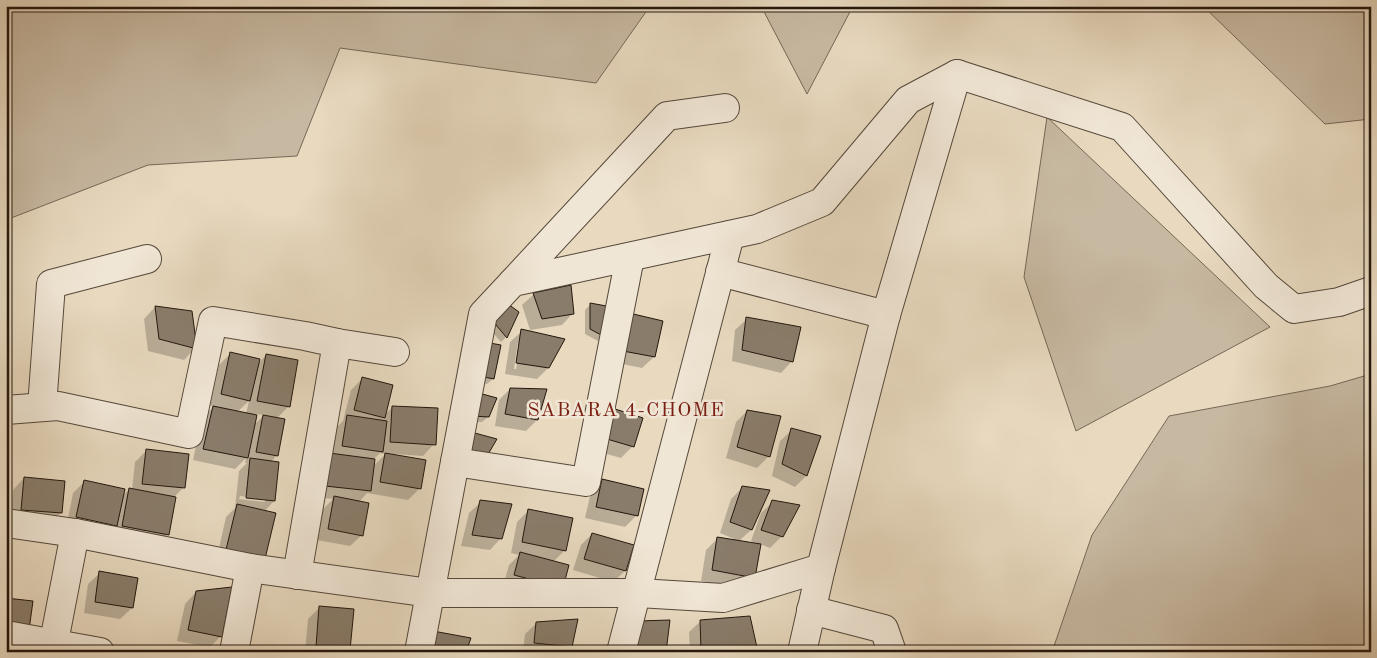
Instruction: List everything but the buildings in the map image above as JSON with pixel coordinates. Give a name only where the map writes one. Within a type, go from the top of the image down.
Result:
[{"type":"street","points":[[802,652],[821,568],[886,315],[957,74]]},
{"type":"street","points":[[513,282],[757,229],[822,202],[908,100],[957,74],[1122,127],[1266,286],[1294,309],[1339,302],[1371,291]]},
{"type":"street","points":[[419,652],[483,314],[667,116],[725,108]]},
{"type":"street","points":[[621,652],[730,235]]},
{"type":"street","points":[[455,462],[586,482],[630,256]]},
{"type":"street","points":[[42,407],[51,284],[148,259]]},
{"type":"street","points":[[720,272],[886,315]]},
{"type":"street","points":[[6,410],[58,406],[189,434],[213,321],[395,352]]},
{"type":"street","points":[[297,575],[337,343]]},
{"type":"street","points":[[6,523],[75,533],[250,568],[430,593],[638,592],[723,598],[821,568]]},
{"type":"street","points":[[53,648],[75,533]]},
{"type":"street","points":[[234,652],[250,568]]},
{"type":"street","points":[[811,610],[884,628],[892,652]]},
{"type":"street","points":[[6,635],[53,648],[100,652]]},
{"type":"shaded area","points":[[6,6],[650,6],[596,83],[340,48],[297,156],[148,165],[6,220]]},
{"type":"shaded area","points":[[761,6],[853,6],[807,94]]},
{"type":"shaded area","points":[[1203,6],[1371,6],[1371,119],[1325,124]]},
{"type":"shaded area","points":[[1047,117],[1270,327],[1076,431],[1024,277]]},
{"type":"shaded area","points":[[1371,374],[1371,652],[1052,652],[1092,535],[1169,416],[1330,386]]},
{"type":"district","name":"SABARA 4-CHOME","points":[[626,409]]}]
